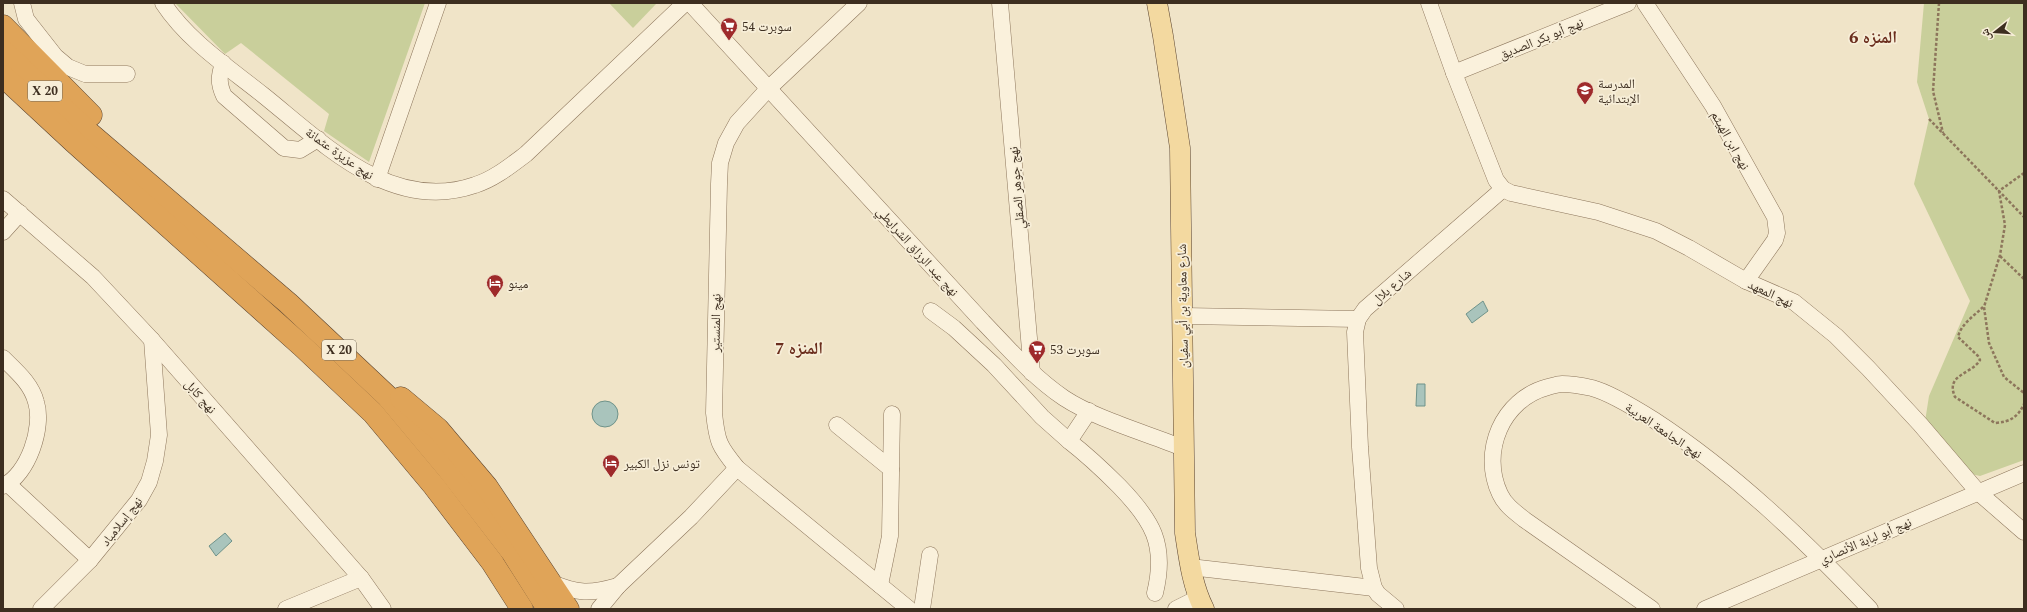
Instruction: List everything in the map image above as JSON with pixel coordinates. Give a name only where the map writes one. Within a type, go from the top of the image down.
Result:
[{"type":"highway","points":[[3,26],[96,121],[203,213],[288,303]]},
{"type":"highway","name":"X 20","points":[[3,51],[80,137],[270,319],[373,413],[434,486],[492,562],[522,609]]},
{"type":"highway","name":"X 20","points":[[3,76],[288,303],[387,396],[448,469],[512,552],[548,609]]},
{"type":"highway","points":[[3,96],[59,149],[176,251],[270,319]]},
{"type":"highway","points":[[315,328],[438,429],[487,487],[568,609]]},
{"type":"main road","name":"شارع معاوية بن أبي سفيان","points":[[1157,3],[1164,36],[1180,148],[1184,316],[1183,448],[1185,533],[1190,567],[1201,604]]},
{"type":"street","name":"نهج عزيزة عثمانة","points":[[163,3],[171,15],[195,40],[318,139],[354,165],[377,179],[400,188],[420,191],[450,192],[475,185],[498,174],[526,154],[685,3]]},
{"type":"street","points":[[377,179],[438,3]]},
{"type":"street","name":"نهج عبد الرزاق الشرايطي","points":[[690,3],[983,322],[1032,373],[1065,398],[1089,410],[1183,448]]},
{"type":"street","name":"نهج المنستير","points":[[859,3],[768,89],[737,123],[726,143],[720,163],[714,413],[716,433],[720,448],[737,468],[909,609]]},
{"type":"street","name":"نهج جوهر الصقلي","points":[[1000,3],[1032,373]]},
{"type":"street","points":[[1429,3],[1454,73],[1496,180],[1503,189]]},
{"type":"street","name":"نهج أبو بكر الصديق","points":[[1454,73],[1628,3]]},
{"type":"street","name":"نهج ابن الهيثم","points":[[1645,3],[1713,106],[1774,217],[1777,233],[1775,240],[1746,281]]},
{"type":"street","points":[[21,4],[26,18],[55,56],[68,67],[85,74],[127,74]]},
{"type":"street","points":[[223,63],[219,76],[220,86],[224,96],[284,148],[300,150],[318,139]]},
{"type":"street","name":"نهج المعهد","points":[[1503,189],[1511,193],[1598,212],[1656,232],[1690,248],[1746,281],[1794,302],[1836,336],[1920,424],[1978,492],[2024,532]]},
{"type":"street","name":"شارع بلال","points":[[1358,319],[1364,309],[1503,189]]},
{"type":"street","name":"نهج كابل","points":[[3,199],[94,277],[152,340],[361,578],[383,609]]},
{"type":"street","points":[[3,232],[20,213]]},
{"type":"street","points":[[931,310],[954,328],[994,365],[1042,417],[1090,457],[1144,514],[1154,536],[1160,564],[1155,593]]},
{"type":"street","points":[[1184,316],[1358,319],[1355,332],[1360,447],[1369,568],[1374,588],[1378,594],[1396,609]]},
{"type":"street","name":"نهج إسلامباد","points":[[41,609],[90,560],[139,500],[149,482],[159,435],[152,340]]},
{"type":"street","points":[[3,358],[28,384],[37,402],[38,425],[36,438],[25,464],[5,485],[90,560]]},
{"type":"street","name":"نهج الجامعة العربية","points":[[1652,609],[1525,520],[1509,507],[1500,494],[1493,475],[1492,448],[1501,425],[1517,402],[1536,390],[1562,384],[1594,388],[1634,408],[1675,434],[1778,516],[1822,558],[1870,609]]},
{"type":"street","points":[[1070,441],[1089,410]]},
{"type":"street","points":[[880,585],[890,536],[892,414]]},
{"type":"street","points":[[837,425],[891,469]]},
{"type":"street","points":[[599,609],[618,586],[691,517],[737,468]]},
{"type":"street","name":"نهج أبو لبابة الأنصاري","points":[[1706,609],[1822,558],[2024,473]]},
{"type":"street","points":[[922,609],[930,555]]},
{"type":"street","points":[[1190,567],[1374,588]]},
{"type":"street","points":[[286,609],[361,578]]},
{"type":"street","points":[[550,582],[565,588],[584,592],[596,592],[618,586]]},
{"type":"street","points":[[1176,609],[1201,604]]},
{"type":"path","points":[[1939,3],[1933,90],[1944,133]]},
{"type":"path","points":[[1929,119],[2024,216]]},
{"type":"path","points":[[1998,191],[2024,173]]},
{"type":"path","points":[[1998,191],[2005,225],[2000,256],[1984,307],[1989,343],[2004,377],[2024,393]]},
{"type":"path","points":[[2000,256],[2024,279]]},
{"type":"path","points":[[1984,307],[1964,325],[1959,331],[1958,337],[1978,356],[1980,360],[1977,364],[1955,380],[1952,385],[1952,390],[1955,397],[1995,423],[2012,420],[2020,413],[2024,404]]},
{"type":"green space","points":[[175,3],[425,3],[369,162],[324,131],[329,114],[241,43],[225,54]]},
{"type":"green space","points":[[609,3],[655,3],[656,4],[633,28]]},
{"type":"green space","points":[[1924,3],[2024,3],[2024,460],[1980,476],[1962,472],[1924,428],[1929,396],[1970,301],[1914,184],[1929,119],[1917,82]]},
{"type":"water","points":[[1483,301],[1488,311],[1472,323],[1466,314]]},
{"type":"water","points":[[1417,384],[1425,384],[1425,406],[1416,406]]},
{"type":"water","points":[[605,401],[614,405],[618,414],[614,423],[605,427],[596,423],[592,414],[596,405]]},
{"type":"water","points":[[225,533],[232,541],[216,556],[209,546]]},
{"type":"place","name":"سوبرت 54","points":[[729,41]]},
{"type":"place","name":"المدرسة الإبتدائية","points":[[1585,105]]},
{"type":"place","name":"مينو","points":[[495,298]]},
{"type":"place","name":"سوبرت 53","points":[[1037,364]]},
{"type":"place","name":"تونس نزل الكبير","points":[[611,478]]},
{"type":"district","name":"المنزه 6","points":[[1873,37]]},
{"type":"district","name":"المنزه 7","points":[[799,348]]}]
